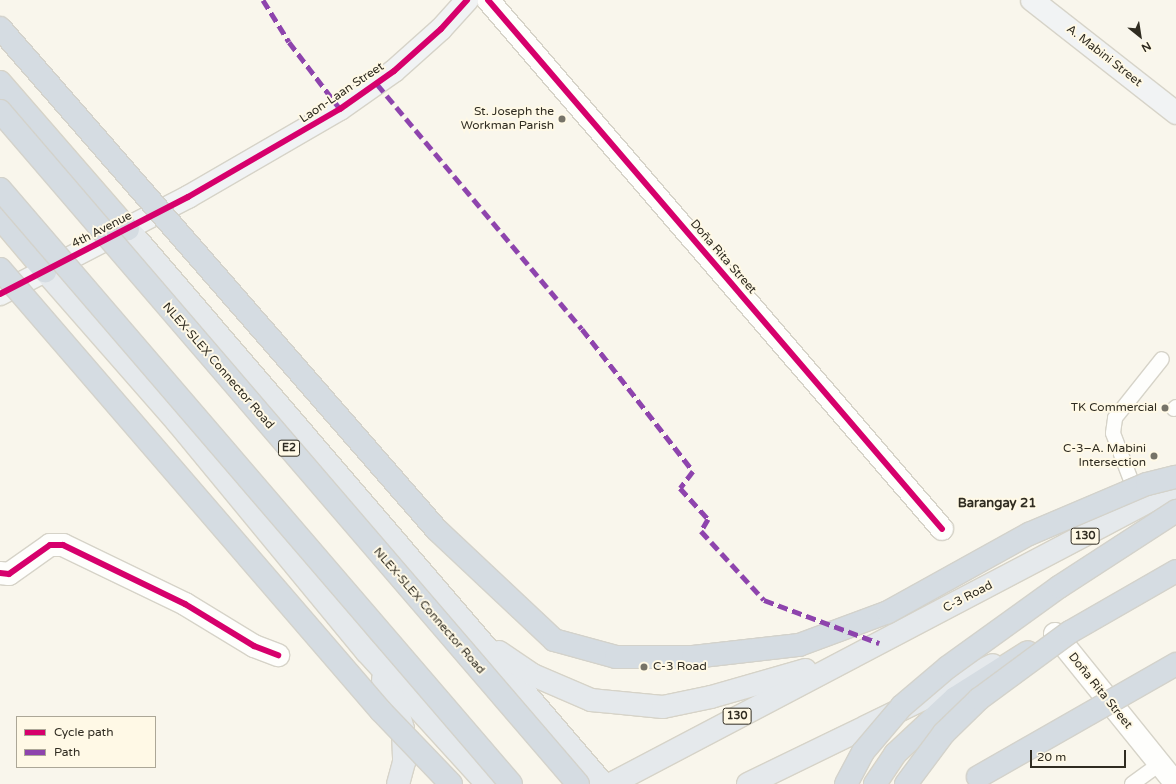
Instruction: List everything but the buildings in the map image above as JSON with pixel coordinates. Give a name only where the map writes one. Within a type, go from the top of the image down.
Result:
[{"type":"highway","points":[[0,28],[437,530],[554,640],[616,657],[693,657],[799,645],[888,612],[1030,534],[1147,484],[1176,477]]},
{"type":"highway","points":[[0,82],[128,229]]},
{"type":"highway","name":"NLEX-SLEX Connector Road","points":[[0,111],[578,784]]},
{"type":"highway","points":[[0,189],[511,784]]},
{"type":"highway","points":[[0,218],[45,271]]},
{"type":"highway","points":[[0,269],[381,711],[451,784]]},
{"type":"highway","points":[[846,784],[863,752],[902,706],[948,667],[1058,587],[1176,511]]},
{"type":"highway","points":[[906,784],[944,733],[979,699],[1070,632],[1176,572]]},
{"type":"highway","points":[[875,784],[895,754],[955,698],[1055,634]]},
{"type":"highway","points":[[966,784],[1176,664]]},
{"type":"main road","points":[[128,229],[603,784]]},
{"type":"main road","points":[[45,271],[178,423],[366,651],[488,784]]},
{"type":"main road","name":"C-3 Road","points":[[611,784],[1176,487]]},
{"type":"main road","points":[[748,784],[1055,634],[1176,572]]},
{"type":"main road","points":[[476,637],[533,675],[591,700],[663,707],[733,691],[863,651]]},
{"type":"main road","points":[[366,651],[393,696],[403,729],[404,762],[398,784]]},
{"type":"street","name":"Laon-Laan Street","points":[[213,183],[301,133],[383,79],[442,29],[467,0]]},
{"type":"street","name":"Doña Rita Street","points":[[488,0],[942,529]]},
{"type":"street","name":"A. Mabini Street","points":[[1032,0],[1176,113]]},
{"type":"street","name":"4th Avenue","points":[[0,294],[128,229],[213,183]]},
{"type":"street","points":[[0,573],[9,574],[50,545],[63,544],[184,604],[254,646],[278,656]]},
{"type":"street","name":"Doña Rita Street","points":[[1055,634],[1176,784]]},
{"type":"lane","points":[[1141,506],[1113,433],[1114,418],[1162,359]]},
{"type":"lane","points":[[1132,784],[1160,764]]},
{"type":"marked path","points":[[263,0],[289,42],[340,109]]},
{"type":"marked path","points":[[377,84],[582,329],[693,471],[680,488],[708,519],[701,531],[764,600],[879,643]]},
{"type":"cycle path","points":[[0,294],[188,197],[340,109],[394,71],[441,29],[467,0]]},
{"type":"cycle path","points":[[488,0],[942,529]]},
{"type":"cycle path","points":[[0,573],[9,574],[50,545],[63,545],[185,604],[254,646],[278,655]]},
{"type":"place","name":"St. Joseph the Workman Parish","points":[[562,119]]},
{"type":"place","name":"TK Commercial","points":[[1165,408]]},
{"type":"place","name":"C-3–A. Mabini Intersection","points":[[1154,456]]},
{"type":"place","name":"C-3 Road","points":[[644,667]]},
{"type":"district","name":"Barangay 21","points":[[997,503]]}]
